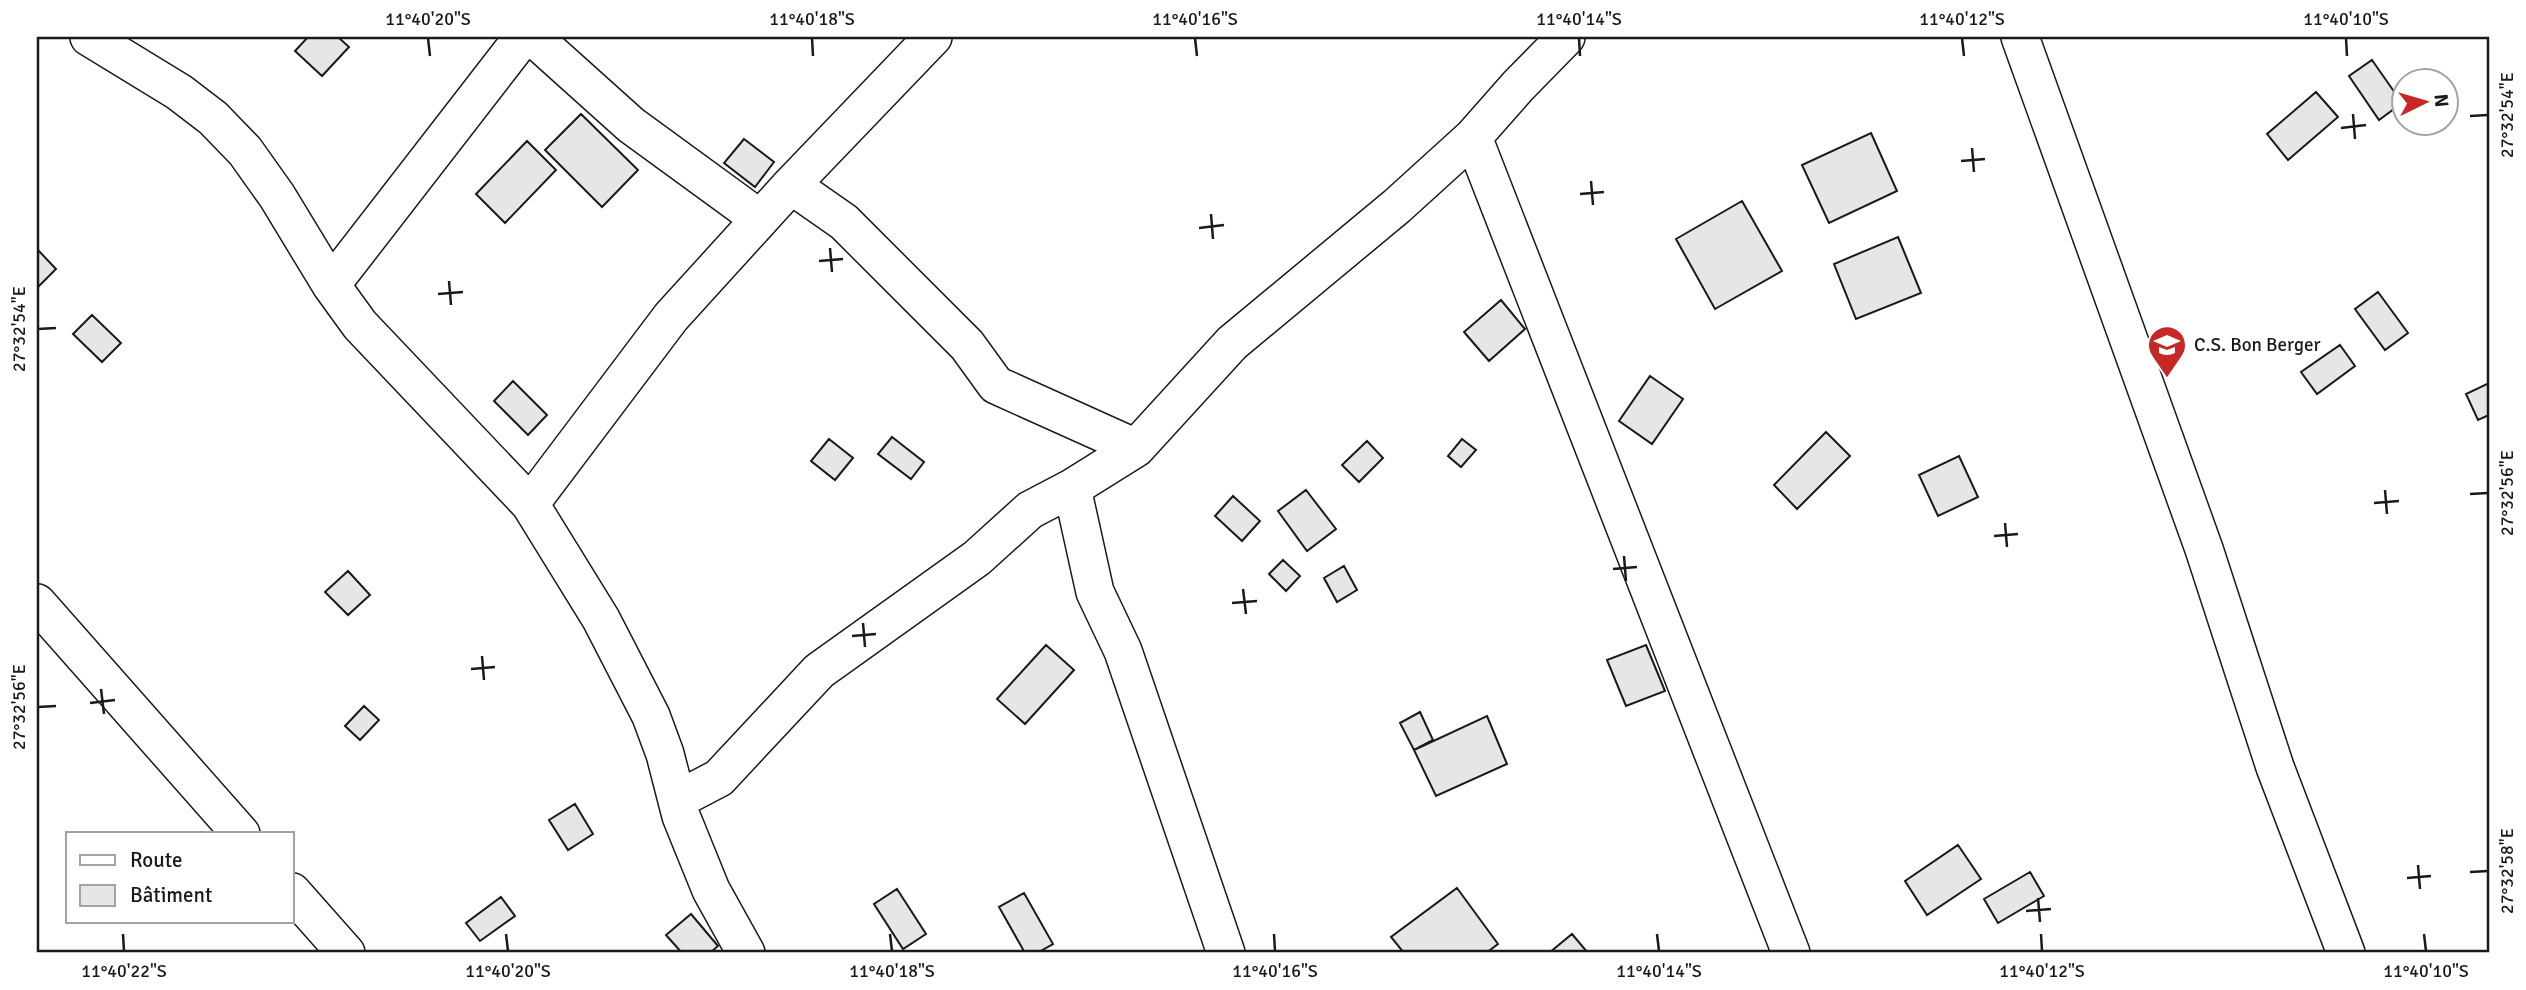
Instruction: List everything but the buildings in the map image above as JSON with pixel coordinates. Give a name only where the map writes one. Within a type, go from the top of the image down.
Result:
[{"type":"street","points":[[89,37],[179,92],[213,118],[245,151],[277,196],[331,285],[360,324],[530,504],[600,619],[651,716],[665,754],[677,800],[710,890],[738,950]]},
{"type":"street","points":[[331,285],[523,37]]},
{"type":"street","points":[[533,37],[631,125],[760,219]]},
{"type":"street","points":[[530,504],[671,317],[933,37]]},
{"type":"street","points":[[677,800],[719,778],[819,671],[977,558],[1030,510],[1072,488],[1136,448],[1232,343],[1397,206],[1473,137],[1566,37]]},
{"type":"street","points":[[2020,37],[2204,549],[2275,767],[2346,953]]},
{"type":"street","points":[[1473,137],[1791,953]]},
{"type":"street","points":[[791,186],[844,222],[967,345],[996,385],[1136,448]]},
{"type":"street","points":[[1072,488],[1095,592],[1123,651],[1226,953]]},
{"type":"street","points":[[37,604],[239,832]]},
{"type":"street","points":[[294,894],[346,953]]},
{"type":"place","name":"C.S. Bon Berger","points":[[2167,379]]}]
